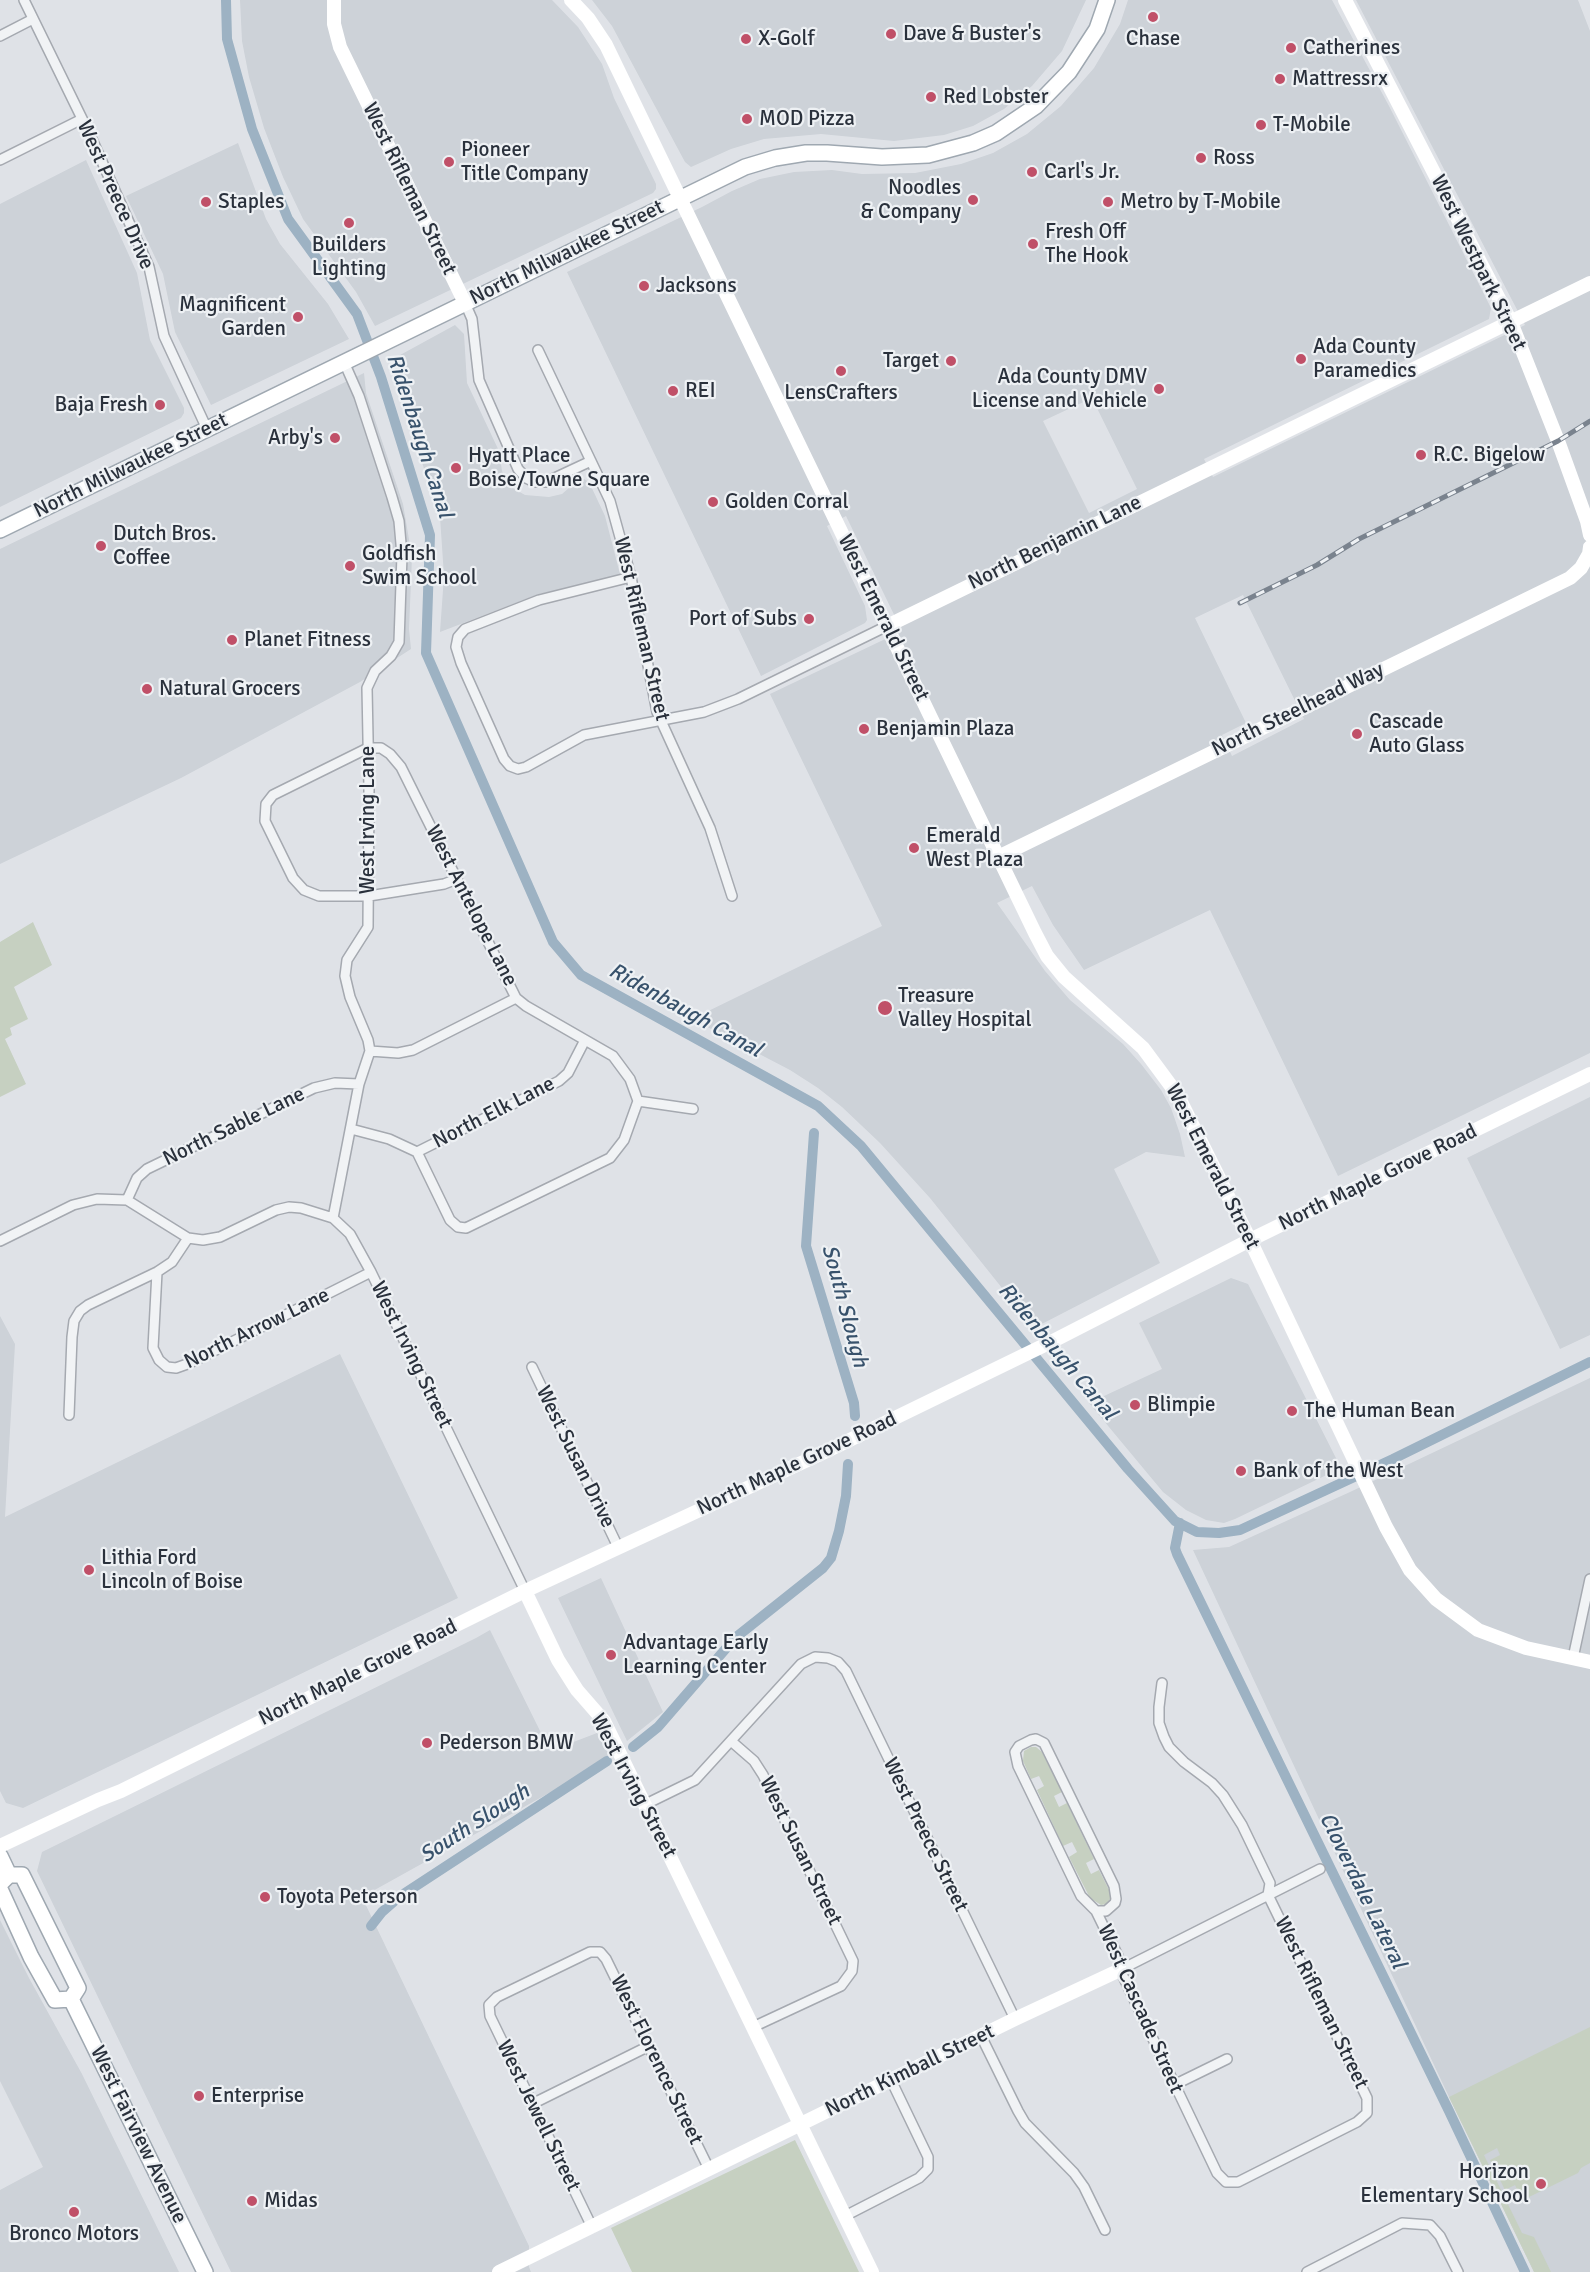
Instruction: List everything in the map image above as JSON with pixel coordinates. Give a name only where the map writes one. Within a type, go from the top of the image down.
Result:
[{"type":"main road","name":"North Milwaukee Street","points":[[0,530],[745,167],[775,158],[806,153],[882,157],[928,155],[973,143],[996,133],[1036,106],[1069,72],[1097,30],[1107,0]]},
{"type":"main road","name":"West Fairview Avenue","points":[[0,1856],[4,1879],[22,1875],[78,1988],[71,1999],[205,2272]]},
{"type":"main road","points":[[0,1888],[31,1957],[55,2000],[71,1999]]},
{"type":"street","name":"West Preece Drive","points":[[24,0],[82,119],[149,267],[164,336],[207,429]]},
{"type":"street","name":"West Rifleman Street","points":[[334,0],[334,24],[340,47],[472,319],[479,380],[518,469],[534,483],[546,482],[591,461]]},
{"type":"street","name":"West Emerald Street","points":[[571,0],[588,18],[606,45],[1047,956],[1075,989],[1143,1048],[1177,1094],[1250,1240],[1386,1527],[1410,1570],[1441,1604],[1478,1630],[1508,1643],[1590,1662]]},
{"type":"street","name":"West Westpark Street","points":[[1345,0],[1511,322],[1558,441],[1590,535]]},
{"type":"street","points":[[0,36],[33,18]]},
{"type":"street","points":[[0,160],[82,119]]},
{"type":"street","name":"North Benjamin Lane","points":[[631,577],[539,600],[465,629],[458,637],[456,646],[461,663],[504,759],[510,766],[518,769],[526,767],[584,735],[704,712],[738,699],[1590,283]]},
{"type":"street","name":"West Rifleman Street","points":[[538,351],[610,501],[631,577],[657,712],[710,828],[732,896]]},
{"type":"street","name":"West Irving Lane","points":[[344,362],[359,396],[392,497],[399,521],[402,555],[399,642],[391,656],[375,671],[367,687],[368,927],[347,960],[345,976],[350,997],[368,1040],[370,1051]]},
{"type":"street","points":[[1589,554],[1590,547]]},
{"type":"street","name":"North Steelhead Way","points":[[998,857],[1570,578],[1581,568],[1589,554]]},
{"type":"street","points":[[368,748],[273,795],[266,804],[266,821],[293,878],[304,890],[319,896],[369,896],[444,884],[457,879]]},
{"type":"street","name":"West Antelope Lane","points":[[368,748],[381,748],[390,754],[401,767],[516,998],[613,1056],[630,1079],[638,1101]]},
{"type":"street","points":[[333,1218],[359,1084],[370,1051],[398,1053],[413,1050],[516,998]]},
{"type":"street","name":"North Elk Lane","points":[[417,1152],[559,1082],[568,1073],[585,1040]]},
{"type":"street","name":"North Maple Grove Road","points":[[0,1846],[122,1791],[525,1591],[850,1440],[1250,1240],[1590,1074]]},
{"type":"street","name":"North Sable Lane","points":[[127,1200],[137,1178],[147,1169],[314,1088],[335,1083],[359,1084]]},
{"type":"street","points":[[351,1129],[389,1139],[417,1152],[450,1220],[458,1227],[466,1228],[610,1158],[624,1140],[638,1101],[693,1109]]},
{"type":"street","points":[[0,1241],[73,1205],[97,1199],[127,1200],[188,1238],[203,1240],[220,1237],[276,1210],[289,1207],[301,1208],[333,1218],[350,1234],[370,1272]]},
{"type":"street","points":[[69,1415],[72,1337],[74,1321],[80,1311],[158,1272],[172,1262],[188,1238]]},
{"type":"street","name":"North Arrow Lane","points":[[158,1272],[153,1348],[159,1360],[167,1367],[176,1368],[370,1272]]},
{"type":"street","name":"West Irving Street","points":[[370,1272],[558,1660],[577,1690],[604,1721],[646,1804],[872,2272]]},
{"type":"street","name":"West Susan Drive","points":[[532,1367],[618,1547]]},
{"type":"street","points":[[1573,1658],[1590,1579]]},
{"type":"street","name":"West Preece Street","points":[[731,1741],[801,1664],[815,1657],[838,1662],[846,1671],[1015,2019]]},
{"type":"street","name":"West Rifleman Street","points":[[1162,1683],[1159,1724],[1164,1737],[1169,1747],[1184,1762],[1212,1783],[1233,1809],[1269,1881],[1268,1895],[1367,2098],[1367,2113],[1357,2122],[1238,2182],[1226,2182]]},
{"type":"street","name":"West Cascade Street","points":[[1096,1911],[1106,1911],[1115,1903],[1114,1886],[1044,1743],[1036,1739],[1025,1742],[1015,1752],[1018,1766],[1082,1896],[1096,1911],[1118,1956],[1120,1970],[1174,2085],[1217,2173],[1226,2182]]},
{"type":"street","points":[[646,1804],[695,1780],[731,1741]]},
{"type":"street","name":"West Susan Street","points":[[731,1741],[754,1761],[764,1775],[853,1961],[852,1971],[841,1986],[753,2027]]},
{"type":"street","name":"North Kimball Street","points":[[499,2272],[1015,2019],[1120,1970],[1320,1869]]},
{"type":"street","name":"West Florence Street","points":[[489,2005],[497,1997],[590,1953],[600,1952],[606,1959],[709,2169]]},
{"type":"street","name":"West Jewell Street","points":[[489,2005],[490,2016],[592,2227]]},
{"type":"street","points":[[981,2036],[1025,2122],[1074,2173],[1084,2187],[1105,2230]]},
{"type":"street","points":[[532,2103],[649,2046]]},
{"type":"street","points":[[1174,2085],[1227,2059]]},
{"type":"street","points":[[845,2216],[919,2178],[928,2169],[928,2157],[891,2080]]},
{"type":"street","points":[[1307,2272],[1402,2223],[1430,2225],[1440,2236],[1458,2272]]},
{"type":"shaded area","points":[[240,0],[552,0],[578,27],[602,64],[614,98],[656,184],[656,189],[653,193],[375,326],[356,292],[303,219],[283,177],[264,128],[249,77],[242,41]]},
{"type":"shaded area","points":[[592,0],[1086,0],[1062,51],[1032,86],[1004,109],[973,126],[944,135],[894,141],[821,134],[764,139],[731,149],[691,167],[685,162],[612,26]]},
{"type":"shaded area","points":[[1128,0],[1332,0],[1389,106],[1491,308],[1489,319],[1204,459],[1213,477],[1525,325],[1356,0],[1578,0],[1590,31],[1590,1053],[1338,1176],[1210,910],[1084,970],[1053,925],[1032,886],[997,903],[1045,971],[1070,1000],[1123,1044],[1161,1090],[1171,1108],[1185,1157],[1146,1152],[1114,1169],[1160,1263],[1034,1328],[930,1198],[880,1143],[842,1107],[790,1070],[692,1019],[882,926],[770,694],[902,631],[846,516],[827,526],[865,606],[867,620],[761,676],[567,272],[760,179],[794,172],[832,170],[862,174],[915,173],[961,164],[993,153],[1027,134],[1061,106],[1094,68],[1120,24]],"holes":[[[1092,398],[1137,489],[1089,513],[1043,421]],[[1243,595],[1304,719],[1232,756],[1222,735],[1246,723],[1195,618]]]},
{"type":"shaded area","points":[[238,143],[266,219],[280,244],[328,304],[349,339],[211,405],[175,332],[163,274],[126,196]]},
{"type":"shaded area","points":[[86,160],[137,273],[150,340],[184,408],[184,413],[181,418],[0,507],[0,204]]},
{"type":"shaded area","points":[[455,325],[464,334],[467,383],[499,451],[502,471],[509,486],[525,495],[549,497],[562,494],[578,480],[584,479],[589,482],[605,516],[621,578],[539,594],[440,632],[444,576],[440,517],[403,405],[391,360]]},
{"type":"shaded area","points":[[364,373],[366,393],[403,504],[412,557],[409,629],[411,649],[360,682],[181,778],[0,864],[0,549]]},
{"type":"shaded area","points":[[1590,1097],[1590,1335],[1560,1349],[1467,1158]]},
{"type":"shaded area","points":[[1231,1278],[1248,1284],[1341,1468],[1224,1523],[1206,1520],[1186,1510],[1163,1492],[1089,1403],[1162,1369],[1139,1323]]},
{"type":"shaded area","points":[[0,1316],[15,1344],[5,1517],[340,1354],[458,1598],[23,1808],[6,1803],[0,1791]]},
{"type":"shaded area","points":[[1590,1378],[1590,2272],[1534,2272],[1449,2097],[1193,1550],[1229,1547]]},
{"type":"shaded area","name":"Advantage Early Learning Center","points":[[601,1578],[663,1712],[627,1741],[558,1598]]},
{"type":"shaded area","points":[[490,1630],[550,1751],[597,1733],[612,1758],[362,1897],[529,2246],[531,2272],[231,2272],[37,1871],[42,1852]]},
{"type":"shaded area","points":[[0,1920],[82,2074],[179,2272],[0,2272],[0,2190],[43,2167],[0,2081]]},
{"type":"green space","points":[[33,922],[52,965],[14,987],[28,1019],[10,1028],[12,1035],[5,1039],[26,1084],[0,1097],[0,942]]},
{"type":"green space","points":[[1036,1747],[1042,1752],[1062,1792],[1054,1796],[1059,1807],[1067,1803],[1094,1859],[1086,1863],[1091,1874],[1099,1870],[1110,1892],[1107,1904],[1101,1905],[1090,1898],[1069,1857],[1077,1852],[1072,1842],[1063,1846],[1037,1790],[1044,1786],[1039,1776],[1031,1779],[1023,1761],[1024,1751]]},
{"type":"green space","name":"Horizon Elementary School","points":[[1590,2027],[1590,2163],[1581,2168],[1578,2173],[1529,2197],[1520,2195],[1515,2185],[1505,2190],[1490,2160],[1500,2155],[1497,2148],[1484,2155],[1522,2233],[1534,2237],[1551,2272],[1534,2272],[1449,2097]]},
{"type":"green space","points":[[795,2140],[859,2272],[632,2272],[611,2228]]},
{"type":"waterway","name":"Ridenbaugh Canal","points":[[226,0],[227,39],[252,129],[288,219],[357,314],[381,377],[430,535],[426,653],[553,942],[581,975],[818,1106],[861,1146],[1128,1469],[1175,1521],[1197,1532],[1219,1533],[1240,1530],[1393,1459],[1590,1362]]},
{"type":"waterway","name":"South Slough","points":[[814,1133],[806,1246],[854,1403],[855,1416]]},
{"type":"waterway","name":"South Slough","points":[[633,1747],[658,1727],[735,1638],[823,1568],[831,1558],[846,1496],[848,1464]]},
{"type":"waterway","name":"Cloverdale Lateral","points":[[1180,1523],[1175,1548],[1177,1554],[1449,2111],[1525,2272]]},
{"type":"waterway","name":"South Slough","points":[[371,1926],[382,1912],[399,1897],[607,1761]]},
{"type":"railway","points":[[1240,603],[1317,565],[1359,539],[1558,441],[1590,421]]},
{"type":"place","name":"Chase","points":[[1153,17]]},
{"type":"place","name":"Dave & Buster's","points":[[891,34]]},
{"type":"place","name":"X-Golf","points":[[746,39]]},
{"type":"place","name":"Catherines","points":[[1291,48]]},
{"type":"place","name":"Mattressrx","points":[[1280,79]]},
{"type":"place","name":"Red Lobster","points":[[931,97]]},
{"type":"place","name":"MOD Pizza","points":[[747,119]]},
{"type":"place","name":"T-Mobile","points":[[1261,125]]},
{"type":"place","name":"Ross","points":[[1201,158]]},
{"type":"place","name":"Pioneer Title Company","points":[[449,162]]},
{"type":"place","name":"Carl's Jr.","points":[[1032,172]]},
{"type":"place","name":"Noodles & Company","points":[[973,200]]},
{"type":"place","name":"Staples","points":[[206,202]]},
{"type":"place","name":"Metro by T-Mobile","points":[[1108,202]]},
{"type":"place","name":"Builders Lighting","points":[[349,223]]},
{"type":"place","name":"Fresh Off The Hook","points":[[1033,244]]},
{"type":"place","name":"Jacksons","points":[[644,286]]},
{"type":"place","name":"Magnificent Garden","points":[[298,317]]},
{"type":"place","name":"Ada County Paramedics","points":[[1301,359]]},
{"type":"place","name":"Target","points":[[951,361]]},
{"type":"place","name":"LensCrafters","points":[[841,371]]},
{"type":"place","name":"Ada County DMV License and Vehicle","points":[[1159,389]]},
{"type":"place","name":"REI","points":[[673,391]]},
{"type":"place","name":"Baja Fresh","points":[[160,405]]},
{"type":"place","name":"Arby's","points":[[335,438]]},
{"type":"place","name":"R.C. Bigelow","points":[[1421,455]]},
{"type":"place","name":"Hyatt Place Boise/Towne Square","points":[[456,468]]},
{"type":"place","name":"Golden Corral","points":[[713,502]]},
{"type":"place","name":"Dutch Bros. Coffee","points":[[101,546]]},
{"type":"place","name":"Goldfish Swim School","points":[[350,566]]},
{"type":"place","name":"Port of Subs","points":[[809,619]]},
{"type":"place","name":"Planet Fitness","points":[[232,640]]},
{"type":"place","name":"Natural Grocers","points":[[147,689]]},
{"type":"place","name":"Benjamin Plaza","points":[[864,729]]},
{"type":"place","name":"Cascade Auto Glass","points":[[1357,734]]},
{"type":"place","name":"Emerald West Plaza","points":[[914,848]]},
{"type":"place","name":"Treasure Valley Hospital","points":[[885,1008]]},
{"type":"place","name":"Blimpie","points":[[1135,1405]]},
{"type":"place","name":"The Human Bean","points":[[1292,1411]]},
{"type":"place","name":"Bank of the West","points":[[1241,1471]]},
{"type":"place","name":"Lithia Ford Lincoln of Boise","points":[[89,1570]]},
{"type":"place","name":"Advantage Early Learning Center","points":[[611,1655]]},
{"type":"place","name":"Pederson BMW","points":[[427,1743]]},
{"type":"place","name":"Toyota Peterson","points":[[265,1897]]},
{"type":"place","name":"Enterprise","points":[[199,2096]]},
{"type":"place","name":"Horizon Elementary School","points":[[1541,2184]]},
{"type":"place","name":"Midas","points":[[252,2201]]},
{"type":"place","name":"Bronco Motors","points":[[74,2212]]}]
